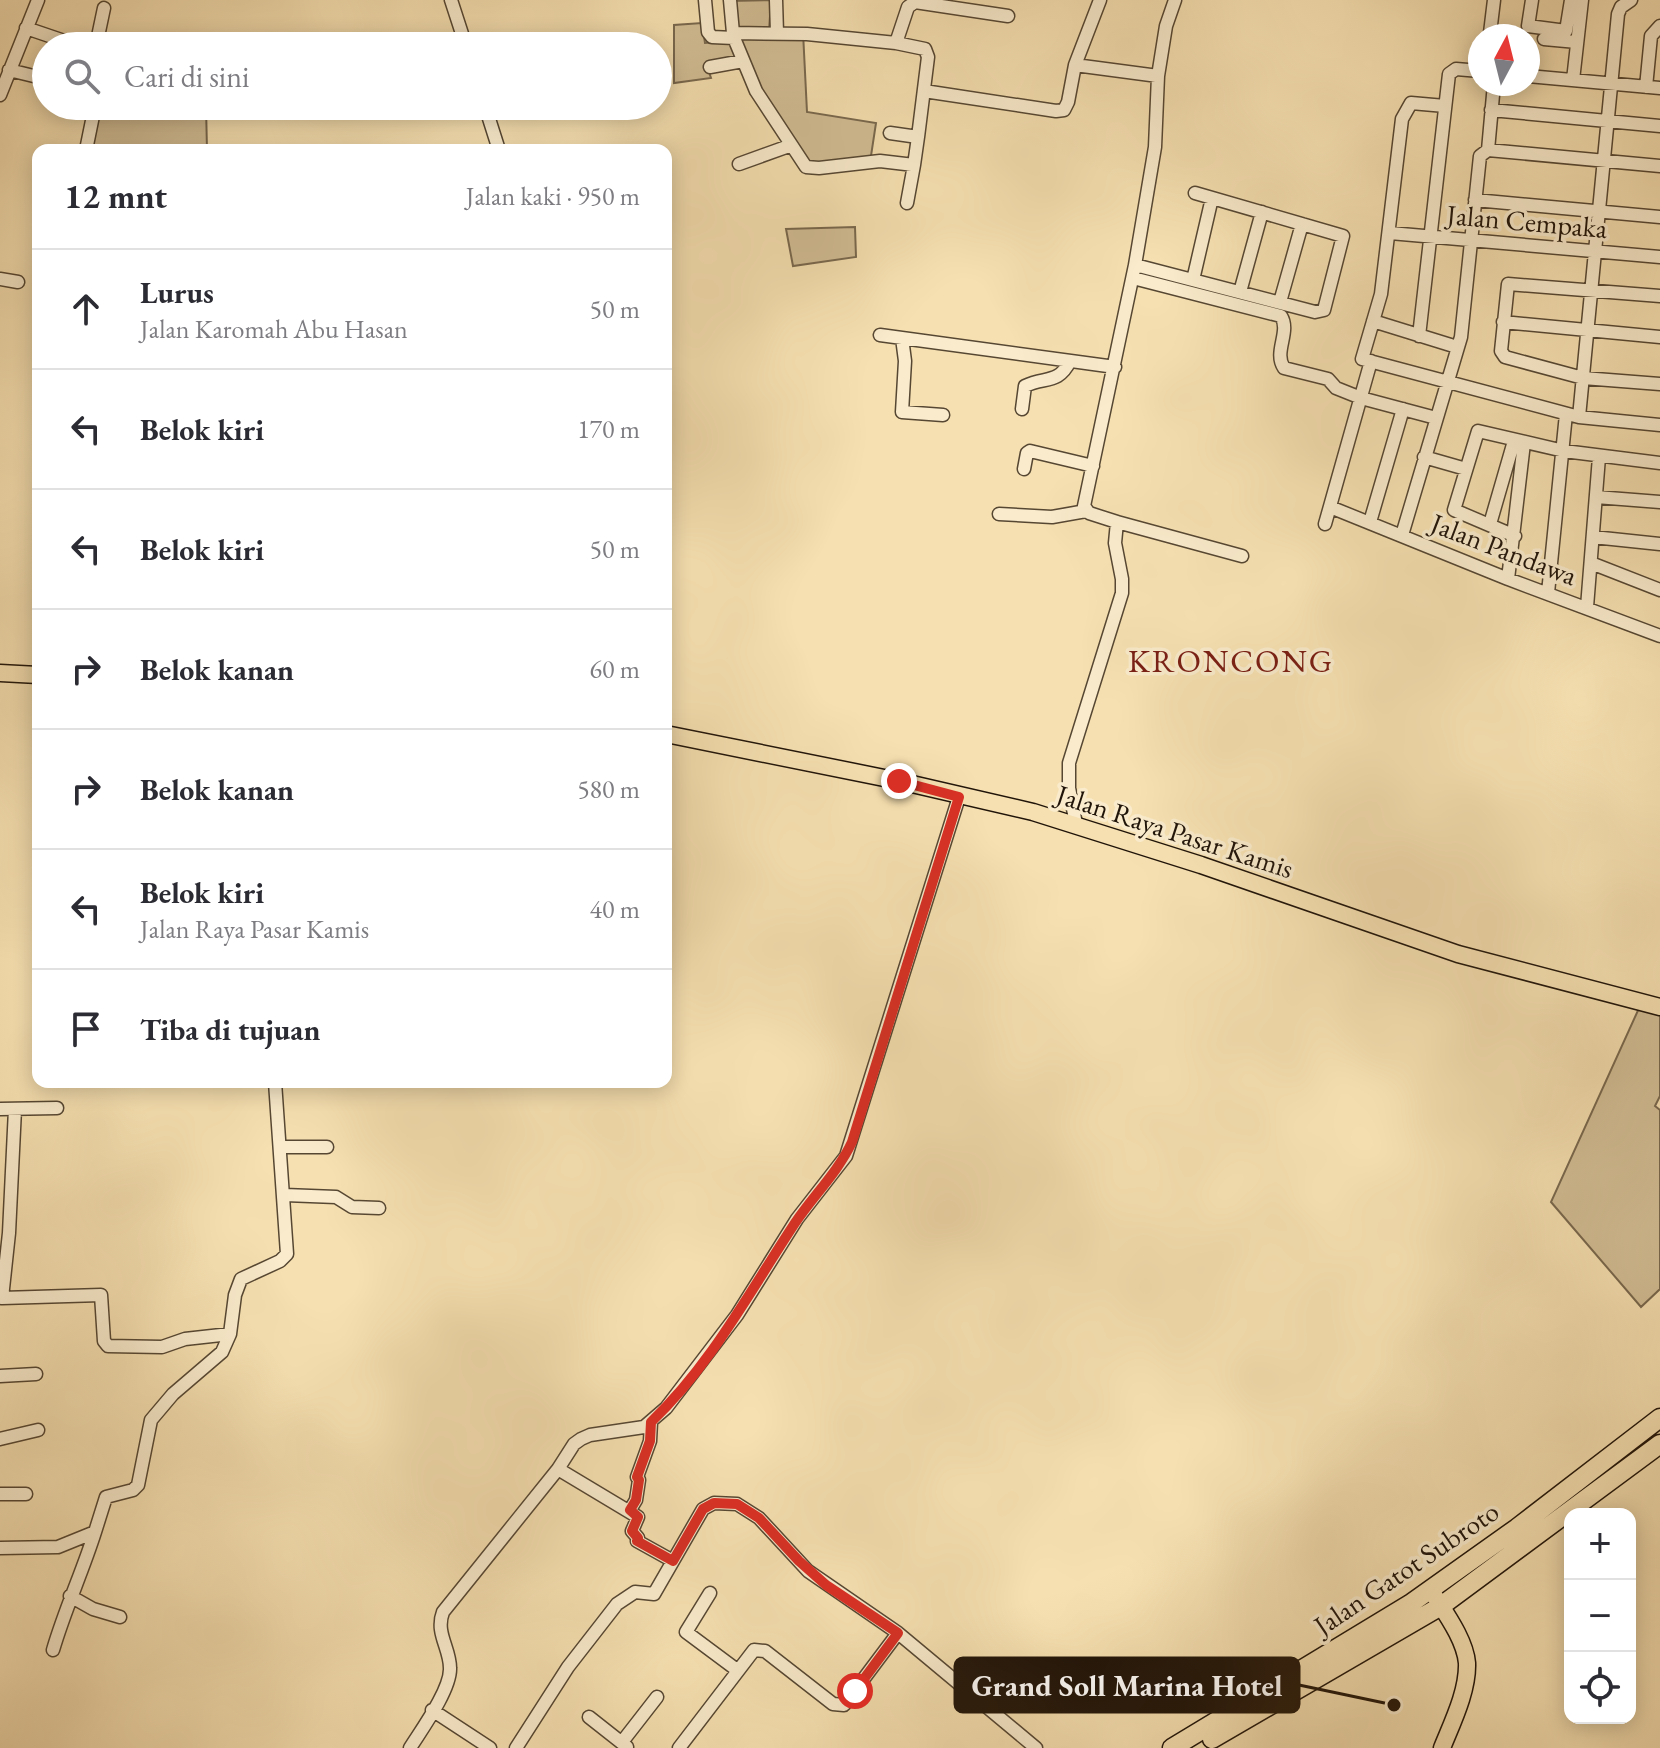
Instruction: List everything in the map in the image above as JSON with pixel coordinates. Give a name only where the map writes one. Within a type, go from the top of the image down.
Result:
[{"type":"highway","name":"Jalan Gatot Subroto","points":[[1172,1748],[1436,1598],[1659,1420]]},
{"type":"highway","name":"Jalan Gatot Subroto","points":[[1196,1748],[1436,1598],[1660,1444]]},
{"type":"main road","points":[[0,673],[32,675]]},
{"type":"main road","name":"Jalan Raya Pasar Kamis","points":[[672,735],[899,781],[1076,824],[1458,954],[1660,1007]]},
{"type":"main road","points":[[1436,1598],[1462,1645],[1467,1663],[1456,1713],[1442,1748]]},
{"type":"street","points":[[0,95],[38,0]]},
{"type":"street","points":[[451,0],[461,32]]},
{"type":"street","points":[[705,0],[709,35],[777,33],[896,43],[923,48],[928,52],[907,203]]},
{"type":"street","points":[[730,0],[733,36],[756,91],[803,166],[812,169],[880,161],[914,165]]},
{"type":"street","points":[[776,0],[777,33]]},
{"type":"street","points":[[924,91],[1064,110],[1075,65],[1100,0]]},
{"type":"street","points":[[1086,511],[1085,503],[1134,271],[1155,147],[1158,76],[1166,26],[1175,0]]},
{"type":"street","points":[[1491,24],[1494,0]]},
{"type":"street","points":[[1532,0],[1528,26],[1567,31],[1571,0]]},
{"type":"street","points":[[1573,80],[1582,0]]},
{"type":"street","points":[[1548,593],[1564,451],[1583,378],[1618,14],[1621,7],[1631,0]]},
{"type":"street","points":[[896,43],[908,7],[915,2],[1008,16]]},
{"type":"street","points":[[99,32],[104,8]]},
{"type":"street","points":[[1646,87],[1651,36],[1660,26]]},
{"type":"street","points":[[26,28],[38,32]]},
{"type":"street","points":[[1544,39],[1577,42]]},
{"type":"street","points":[[710,67],[743,61]]},
{"type":"street","points":[[1075,65],[1158,76]]},
{"type":"street","points":[[9,70],[32,76]]},
{"type":"street","points":[[1419,336],[1445,106],[1452,70],[1468,71]]},
{"type":"street","points":[[1540,77],[1660,88]]},
{"type":"street","points":[[1402,535],[1461,337],[1479,160],[1488,150],[1493,96]]},
{"type":"street","points":[[1445,106],[1411,103],[1402,119],[1381,294],[1362,359],[1573,416],[1660,425]]},
{"type":"street","points":[[1491,110],[1660,126]]},
{"type":"street","points":[[87,144],[92,120]]},
{"type":"street","points":[[489,120],[497,144]]},
{"type":"street","points":[[890,133],[918,137]]},
{"type":"street","points":[[739,164],[789,146]]},
{"type":"street","points":[[1488,150],[1660,166]]},
{"type":"street","points":[[1134,271],[1193,280],[1319,312],[1326,307],[1343,236],[1195,193]]},
{"type":"street","points":[[1193,280],[1212,198]]},
{"type":"street","points":[[1475,200],[1660,217]]},
{"type":"street","points":[[1240,292],[1262,212]]},
{"type":"street","points":[[1280,302],[1302,224]]},
{"type":"street","name":"Jalan Cempaka","points":[[1390,233],[1660,257]]},
{"type":"street","points":[[1134,271],[1281,316],[1285,326],[1280,357],[1282,366],[1328,379],[1336,388],[1361,398],[1436,418]]},
{"type":"street","points":[[0,279],[18,282]]},
{"type":"street","points":[[1660,296],[1512,283],[1507,285],[1503,322],[1503,356],[1583,378],[1660,384]]},
{"type":"street","points":[[1373,321],[1457,347]]},
{"type":"street","points":[[1503,322],[1660,337]]},
{"type":"street","points":[[880,335],[1115,367]]},
{"type":"street","points":[[902,338],[905,361],[902,412],[943,415]]},
{"type":"street","points":[[1022,409],[1025,386],[1056,378],[1070,361]]},
{"type":"street","points":[[1325,524],[1371,361]]},
{"type":"street","points":[[1370,522],[1403,409]]},
{"type":"street","points":[[1515,536],[1454,510],[1477,432],[1599,457],[1660,463]]},
{"type":"street","points":[[1490,524],[1519,442]]},
{"type":"street","points":[[1508,579],[1515,536],[1519,442]]},
{"type":"street","points":[[1024,469],[1030,451],[1093,466]]},
{"type":"street","points":[[1424,457],[1466,469]]},
{"type":"street","points":[[1587,607],[1599,457]]},
{"type":"street","points":[[1596,497],[1660,502]]},
{"type":"street","name":"Jalan Pandawa","points":[[1330,507],[1657,635]]},
{"type":"street","points":[[999,514],[1052,517],[1086,511],[1242,556]]},
{"type":"street","points":[[1076,824],[1069,788],[1069,763],[1122,593],[1115,543],[1117,522]]},
{"type":"street","points":[[1593,537],[1660,544]]},
{"type":"street","points":[[1591,563],[1660,590]]},
{"type":"street","points":[[1657,635],[1660,618]]},
{"type":"street","points":[[410,1748],[450,1673],[441,1637],[443,1612],[558,1469],[574,1444],[590,1435],[634,1429],[651,1422],[700,1367],[737,1315],[797,1219],[846,1156],[959,797]]},
{"type":"street","points":[[53,1650],[106,1497],[133,1490],[138,1485],[147,1432],[155,1412],[222,1352],[230,1334],[235,1295],[241,1279],[280,1261],[287,1254],[275,1088]]},
{"type":"street","points":[[0,1109],[57,1108]]},
{"type":"street","points":[[15,1109],[9,1233],[1,1298],[101,1295],[104,1341],[108,1346],[162,1347],[185,1339],[230,1334]]},
{"type":"street","points":[[280,1147],[327,1147]]},
{"type":"street","points":[[285,1195],[336,1197],[352,1207],[379,1208]]},
{"type":"street","points":[[0,1376],[36,1374]]},
{"type":"street","points":[[630,1510],[636,1500],[637,1477],[650,1441],[651,1422]]},
{"type":"street","points":[[0,1439],[38,1430]]},
{"type":"street","points":[[558,1469],[630,1510],[638,1517],[632,1531],[637,1541],[673,1561]]},
{"type":"street","points":[[0,1494],[26,1494]]},
{"type":"street","points":[[516,1748],[584,1643],[624,1598],[635,1592],[654,1594],[703,1509],[714,1503],[737,1504],[759,1518],[826,1585],[898,1633],[1036,1748]]},
{"type":"street","points":[[0,1548],[58,1547],[95,1532]]},
{"type":"street","points":[[710,1593],[686,1632],[737,1670]]},
{"type":"street","points":[[70,1596],[93,1609],[120,1617]]},
{"type":"street","points":[[679,1748],[750,1653],[763,1649],[833,1704],[843,1706],[898,1633]]},
{"type":"street","points":[[589,1717],[626,1746],[657,1697]]},
{"type":"street","points":[[432,1710],[490,1748]]},
{"type":"shaded area","points":[[771,0],[769,31],[803,32],[807,112],[876,123],[871,156],[805,171],[737,60],[707,66],[711,78],[674,83],[674,25],[702,23],[705,43],[732,41],[729,1]]},
{"type":"shaded area","points":[[93,120],[206,120],[207,144],[88,144]]},
{"type":"shaded area","points":[[855,227],[856,257],[793,266],[786,229]]},
{"type":"shaded area","points":[[1640,1006],[1660,1012],[1660,1096],[1655,1106],[1660,1110],[1660,1289],[1641,1307],[1551,1202]]},
{"type":"place","name":"Grand Soll Marina Hotel","points":[[1394,1705]]},
{"type":"district","name":"KRONCONG","points":[[1231,661]]},
{"type":"route","points":[[855,1691],[898,1633],[808,1571],[759,1518],[737,1504],[720,1502],[709,1505],[703,1509],[673,1561],[637,1541],[632,1531],[638,1517],[630,1510],[636,1500],[637,1477],[652,1433],[651,1422],[700,1367],[737,1315],[797,1219],[836,1171],[852,1142],[959,797],[899,781]]}]
